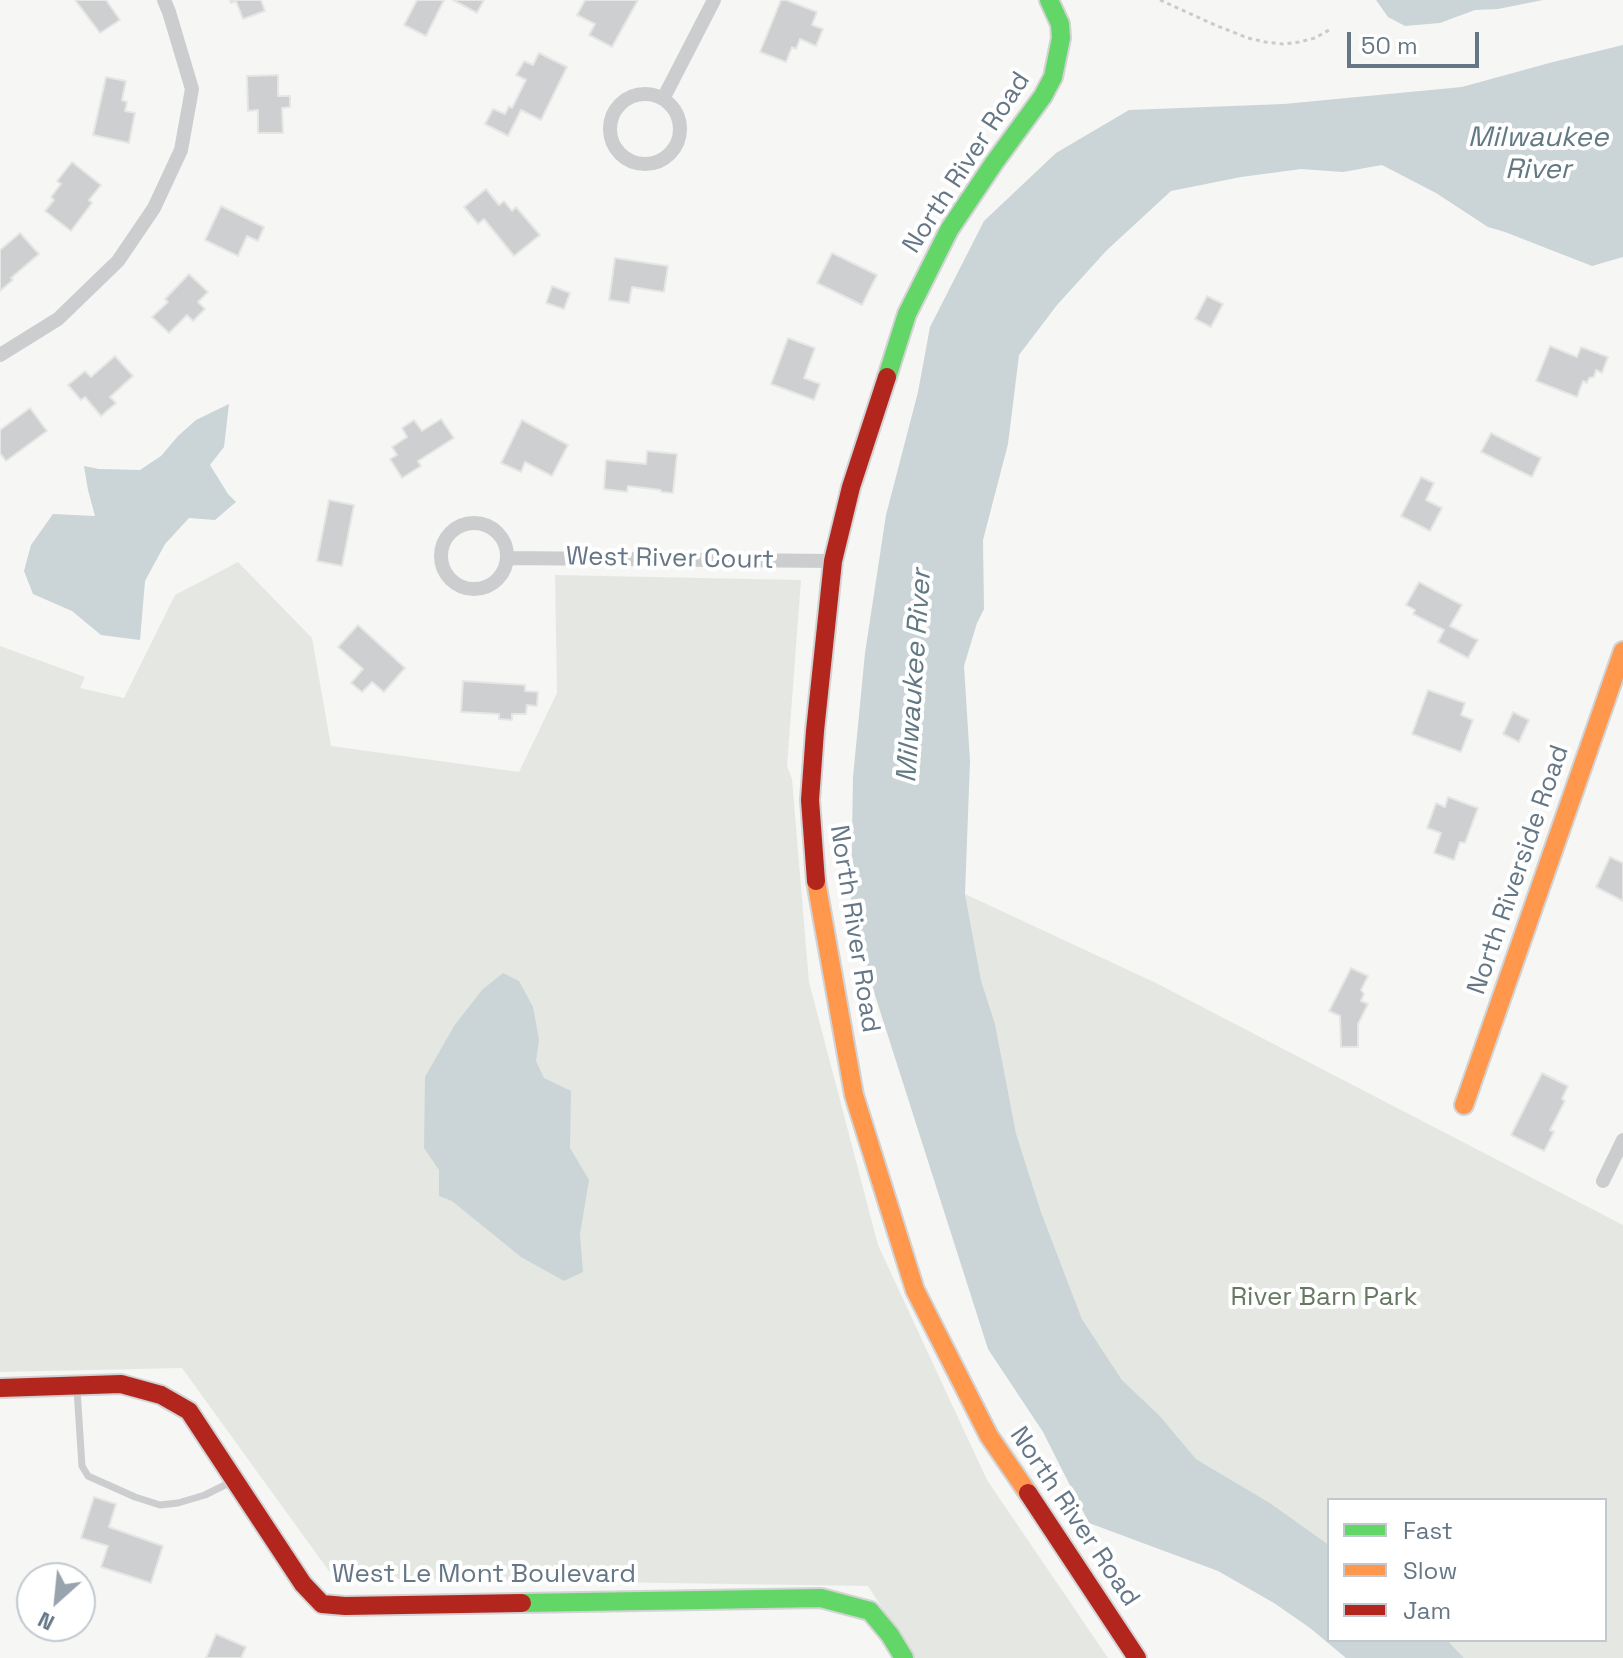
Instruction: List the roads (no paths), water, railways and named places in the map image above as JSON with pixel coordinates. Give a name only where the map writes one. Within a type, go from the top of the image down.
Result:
[{"type":"street","points":[[0,355],[58,319],[118,261],[154,208],[181,150],[192,89],[164,0]]},
{"type":"street","points":[[663,99],[714,0]]},
{"type":"street","name":"North River Road","points":[[1049,0],[1060,24],[1061,38],[1053,77],[1043,96],[949,230],[907,314],[851,487],[833,561],[810,800],[814,872],[854,1095],[915,1290],[989,1436],[1137,1658]]},
{"type":"street","points":[[641,93],[663,99],[672,106],[678,117],[680,128],[673,150],[653,163],[641,164],[620,154],[613,145],[610,123],[620,103],[641,93]]},
{"type":"street","points":[[481,524],[500,536],[507,558],[500,577],[483,588],[473,589],[462,587],[447,575],[441,555],[450,534],[459,527],[481,524]]},
{"type":"street","name":"West River Court","points":[[507,558],[833,561]]},
{"type":"street","name":"North Riverside Road","points":[[1464,1105],[1623,651]]},
{"type":"street","points":[[1603,1181],[1623,1140]]},
{"type":"street","name":"West Le Mont Boulevard","points":[[0,1388],[121,1384],[161,1395],[189,1411],[303,1584],[322,1604],[821,1598],[870,1611],[904,1658]]},
{"type":"lane","points":[[77,1386],[82,1466],[88,1476],[160,1505],[205,1495],[235,1480]]},
{"type":"water","points":[[1376,0],[1543,0],[1475,10],[1440,23],[1405,26],[1388,17]]},
{"type":"water","name":"Milwaukee River","points":[[1623,45],[1623,257],[1592,266],[1488,227],[1436,193],[1382,165],[1343,172],[1301,169],[1171,191],[1107,250],[1057,305],[1019,355],[1008,444],[983,540],[984,609],[964,666],[970,761],[965,894],[1016,1133],[1041,1212],[1082,1319],[1122,1380],[1160,1416],[1196,1459],[1270,1503],[1327,1544],[1327,1642],[1449,1642],[1464,1658],[1346,1658],[1274,1603],[1218,1571],[1089,1523],[1043,1432],[988,1349],[873,989],[851,899],[853,777],[865,653],[886,515],[918,392],[930,327],[984,221],[1056,153],[1129,110],[1284,104],[1462,87]]},
{"type":"water","points":[[229,404],[224,447],[210,465],[236,502],[215,520],[189,518],[165,544],[145,581],[140,640],[101,635],[72,611],[33,594],[24,571],[31,545],[53,514],[95,516],[84,466],[140,470],[161,456],[196,420]]},
{"type":"water","points":[[503,973],[519,981],[533,1007],[539,1040],[536,1061],[544,1078],[571,1091],[570,1148],[589,1180],[580,1234],[583,1272],[564,1281],[521,1257],[452,1201],[439,1196],[439,1170],[424,1148],[425,1077],[454,1026],[482,990]]},
{"type":"park label","name":"River Barn Park","points":[[1324,1298]]}]
